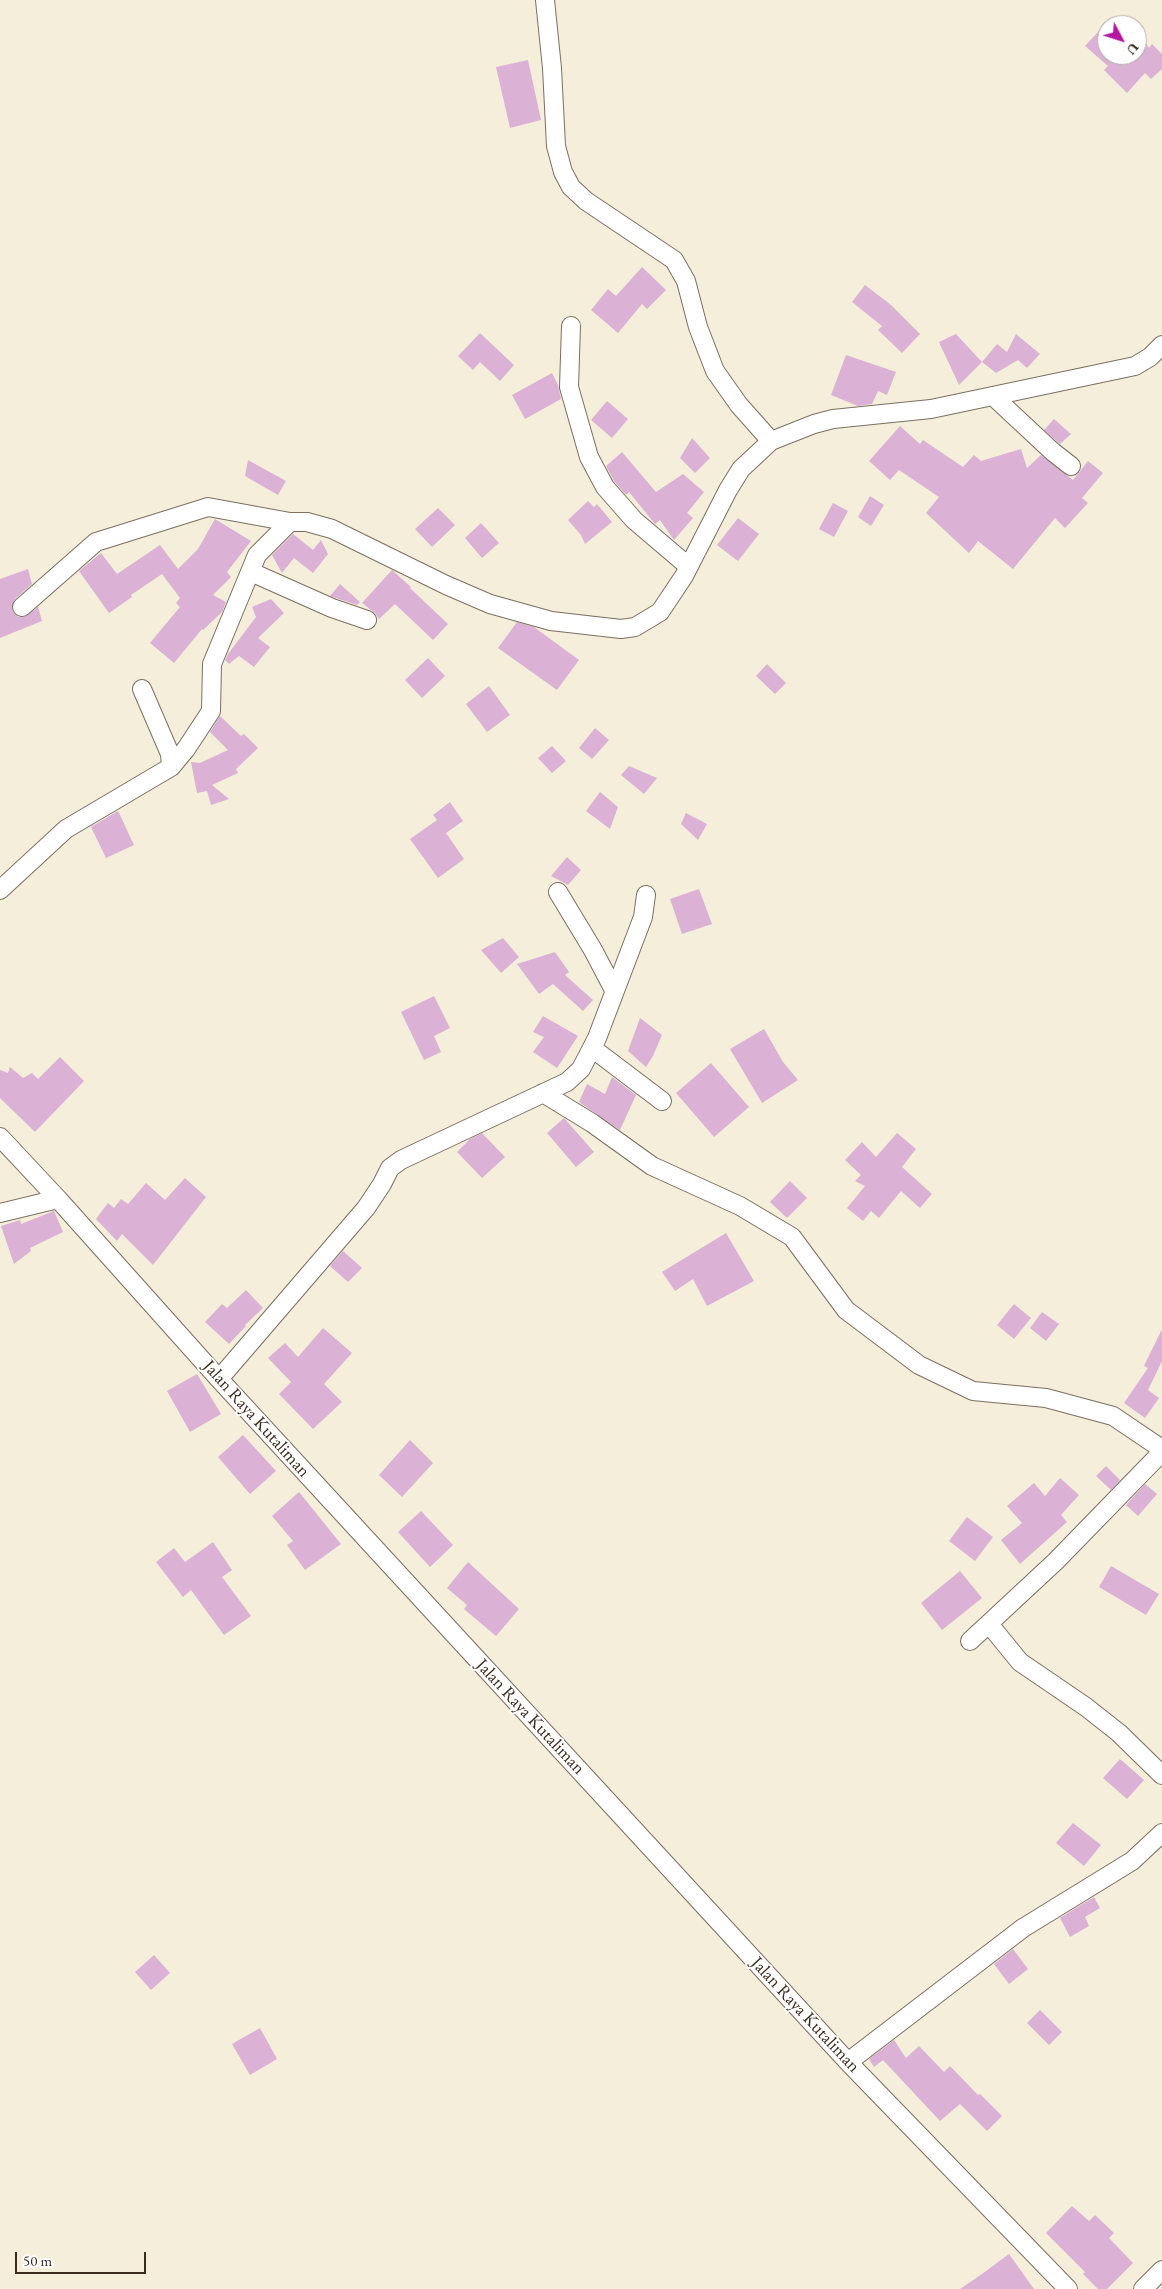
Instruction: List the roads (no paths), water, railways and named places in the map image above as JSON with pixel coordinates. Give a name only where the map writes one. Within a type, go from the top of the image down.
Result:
[{"type":"street","points":[[545,0],[552,68],[556,146],[563,172],[571,187],[586,201],[674,260],[686,281],[698,326],[715,371],[739,405],[771,441]]},
{"type":"street","points":[[571,326],[569,387],[589,456],[605,487],[634,520],[688,566]]},
{"type":"street","points":[[22,607],[96,542],[208,507],[290,522],[307,522],[332,529],[490,604],[550,621],[621,629],[635,627],[660,612],[684,576],[740,470],[771,441],[814,424],[833,419],[931,409],[1135,366],[1162,345]]},
{"type":"street","points":[[994,397],[1053,452],[1072,466]]},
{"type":"street","points":[[0,890],[66,830],[171,767],[186,749],[211,711],[212,664],[257,555],[290,522]]},
{"type":"street","points":[[251,572],[332,608],[367,620]]},
{"type":"street","points":[[142,688],[170,754],[171,767]]},
{"type":"street","points":[[558,892],[593,950],[614,990]]},
{"type":"street","points":[[219,1379],[366,1208],[390,1168],[400,1160],[566,1082],[581,1068],[592,1048],[643,916],[646,895]]},
{"type":"street","points":[[592,1048],[662,1101]]},
{"type":"street","points":[[543,1093],[592,1123],[652,1166],[740,1206],[792,1237],[846,1310],[919,1365],[973,1392],[1046,1398],[1114,1416],[1162,1451],[1056,1561],[970,1641]]},
{"type":"street","name":"Jalan Raya Kutaliman","points":[[0,1137],[219,1379],[848,2062],[1068,2289]]},
{"type":"street","points":[[0,1213],[58,1199]]},
{"type":"street","points":[[989,1624],[1020,1662],[1119,1733],[1162,1775]]},
{"type":"street","points":[[848,2062],[1023,1928],[1132,1861],[1162,1834]]},
{"type":"street","points":[[1142,2289],[1162,2270]]}]
